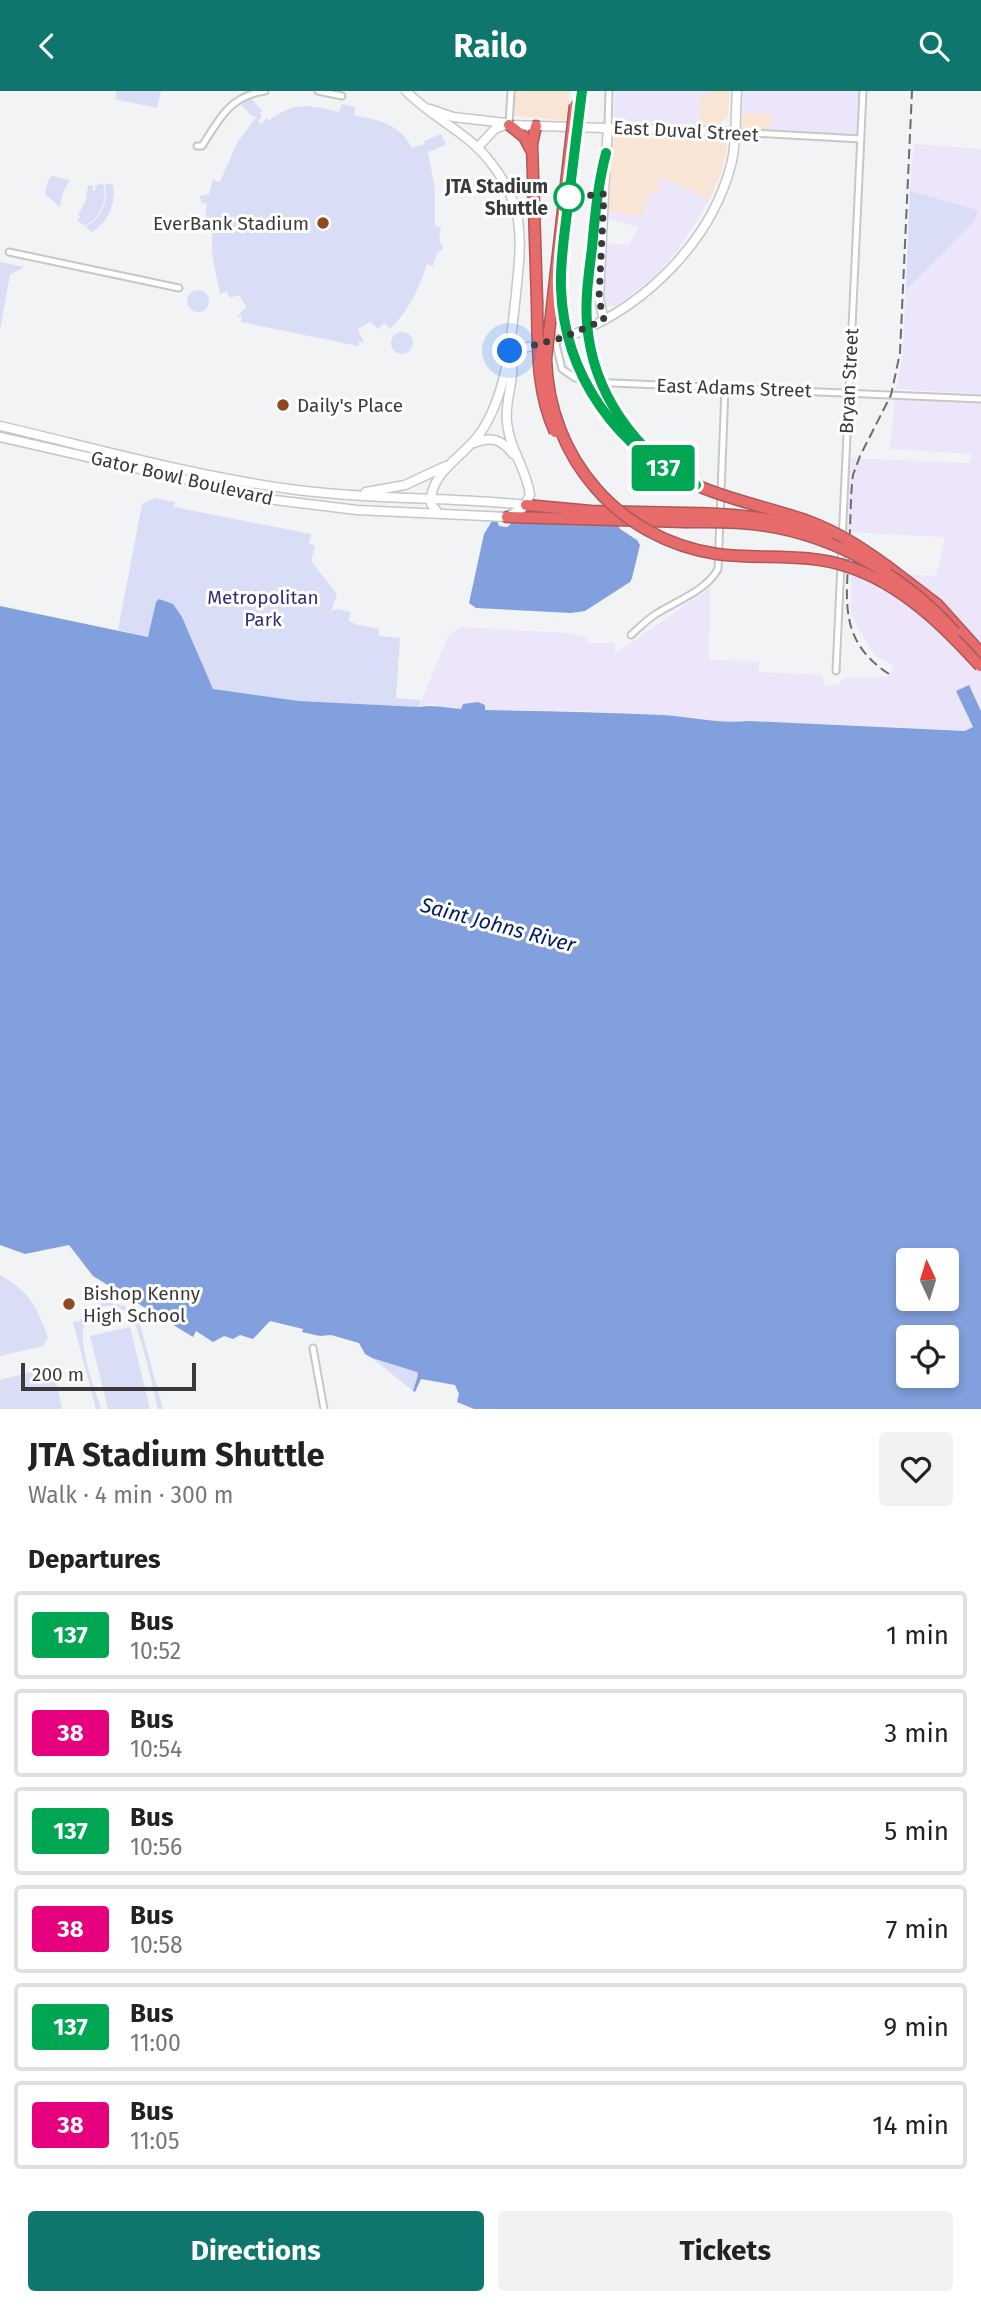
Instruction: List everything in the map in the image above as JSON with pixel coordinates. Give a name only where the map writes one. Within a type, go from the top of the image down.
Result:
[{"type":"highway","points":[[576,91],[578,105],[561,270],[562,304],[569,341],[580,373],[591,392],[620,432],[658,465],[696,485],[825,528],[844,537],[938,605],[981,653]]},
{"type":"highway","points":[[576,465],[554,411],[546,359],[578,105],[582,91]]},
{"type":"highway","points":[[509,125],[524,137],[533,157]]},
{"type":"highway","points":[[536,126],[533,157],[539,367],[543,397],[557,437],[592,485],[624,514],[646,529],[675,543],[721,554],[817,559],[847,566],[872,576],[898,591],[924,612],[980,667]]},
{"type":"highway","points":[[606,153],[597,195],[588,285],[587,314],[598,376],[622,421],[646,449],[670,469],[696,485]]},
{"type":"highway","points":[[526,505],[769,526],[806,535],[852,554],[896,580],[931,607],[954,631],[980,667]]},
{"type":"highway","points":[[507,517],[685,517],[737,514],[789,523],[849,545],[887,566]]},
{"type":"street","points":[[197,146],[202,146],[222,116],[239,99],[265,91]]},
{"type":"street","points":[[318,91],[342,96]]},
{"type":"street","points":[[406,91],[438,119],[478,147],[502,178],[518,221],[520,248],[510,351],[495,405],[486,424],[433,485],[433,508],[440,514]]},
{"type":"street","points":[[415,91],[421,104]]},
{"type":"street","points":[[478,147],[495,128],[509,125],[511,91]]},
{"type":"street","points":[[604,320],[599,299],[609,91]]},
{"type":"street","points":[[510,351],[555,340],[604,320],[636,300],[661,279],[700,230],[724,184],[731,164],[737,91]]},
{"type":"street","name":"Bryan Street","points":[[836,671],[863,91]]},
{"type":"street","name":"East Duval Street","points":[[421,104],[450,116],[496,120],[509,125],[861,139]]},
{"type":"street","points":[[9,253],[179,288]]},
{"type":"street","name":"East Adams Street","points":[[555,340],[560,366],[565,372],[575,378],[598,382],[981,399]]},
{"type":"street","points":[[507,517],[518,513],[529,498],[529,489],[507,423],[513,366],[510,351]]},
{"type":"street","points":[[631,635],[652,616],[689,596],[716,572],[725,389]]},
{"type":"street","name":"Gator Bowl Boulevard","points":[[0,426],[228,479],[338,494]]},
{"type":"street","name":"Gator Bowl Boulevard","points":[[0,437],[249,495],[306,504],[365,510],[507,517]]},
{"type":"street","points":[[472,443],[487,438],[496,439],[505,444],[517,459]]},
{"type":"street","points":[[338,494],[401,487],[452,463]]},
{"type":"street","points":[[338,494],[526,505]]},
{"type":"street","points":[[313,1348],[324,1409]]},
{"type":"shaded area","points":[[507,91],[570,91],[567,121],[505,115]]},
{"type":"shaded area","points":[[615,91],[708,91],[708,96],[700,96],[699,125],[614,121]]},
{"type":"shaded area","points":[[708,91],[730,91],[728,116],[719,125],[699,125],[700,96],[708,96]]},
{"type":"shaded area","points":[[743,91],[859,91],[857,136],[771,131],[772,114],[742,113]]},
{"type":"shaded area","points":[[742,113],[772,114],[771,131],[741,129]]},
{"type":"shaded area","points":[[612,133],[721,136],[726,139],[727,150],[722,170],[710,199],[660,177],[657,194],[648,195],[643,216],[608,212]]},
{"type":"shaded area","points":[[915,144],[981,149],[981,394],[896,389],[903,354],[911,168]]},
{"type":"shaded area","points":[[660,177],[710,199],[679,248],[655,276],[616,306],[605,306],[602,297],[605,243],[629,245],[639,227],[607,219],[608,212],[643,216],[648,194],[657,193]]},
{"type":"shaded area","points":[[895,398],[981,403],[981,711],[969,685],[956,691],[973,728],[966,731],[749,721],[733,723],[691,717],[584,711],[440,708],[433,704],[419,707],[448,636],[461,627],[566,633],[587,637],[586,643],[615,643],[615,654],[710,588],[709,660],[759,661],[759,672],[822,675],[824,685],[838,685],[845,677],[888,677],[894,666],[876,656],[851,614],[851,572],[936,576],[945,537],[847,532],[851,458],[970,463],[972,454],[890,449]]},
{"type":"green space","points":[[117,91],[161,91],[157,108],[115,99]]},
{"type":"green space","name":"EverBank Stadium","points":[[250,97],[262,111],[258,121],[261,124],[267,118],[269,120],[295,107],[310,106],[339,112],[342,104],[355,107],[354,115],[380,121],[395,128],[412,148],[441,134],[446,145],[428,152],[435,190],[435,226],[441,227],[439,241],[443,246],[442,250],[437,253],[433,266],[427,264],[412,299],[390,329],[384,323],[378,329],[370,322],[358,329],[364,343],[359,341],[358,346],[241,322],[242,317],[237,316],[247,307],[239,295],[230,298],[227,291],[220,294],[212,254],[212,219],[205,218],[207,204],[201,202],[200,196],[209,194],[213,180],[220,182],[237,143],[257,116],[253,117],[241,105]]},
{"type":"green space","points":[[52,176],[70,180],[63,192],[60,207],[45,194]]},
{"type":"green space","points":[[103,183],[105,196],[102,208],[85,226],[77,220],[86,200],[88,185],[93,186],[93,191],[96,190],[95,186]]},
{"type":"green space","points":[[105,183],[113,185],[112,205],[103,223],[92,232],[86,227],[103,208]]},
{"type":"green space","points":[[910,191],[977,210],[975,220],[906,290]]},
{"type":"green space","points":[[0,262],[24,267],[10,275],[0,330]]},
{"type":"green space","points":[[198,290],[206,293],[209,301],[206,309],[198,312],[190,309],[187,301],[190,293]]},
{"type":"green space","points":[[398,332],[406,332],[413,339],[413,347],[406,354],[398,354],[391,347],[391,339]]},
{"type":"green space","name":"Metropolitan Park","points":[[155,498],[175,502],[174,507],[311,534],[309,544],[315,546],[311,561],[337,594],[331,611],[338,609],[351,612],[348,621],[379,629],[379,636],[400,638],[396,698],[421,700],[419,707],[299,701],[213,689],[182,617],[156,602],[149,637],[118,630],[142,504]]},
{"type":"green space","points":[[0,1275],[26,1294],[36,1308],[48,1338],[43,1346],[0,1356]]},
{"type":"green space","points":[[106,1302],[125,1306],[139,1321],[163,1409],[158,1409],[134,1323],[124,1311],[109,1306],[101,1307],[90,1314],[84,1324],[84,1353],[101,1409],[96,1409],[73,1322],[78,1323],[87,1310]]},
{"type":"green space","points":[[130,1327],[150,1409],[108,1409],[90,1336]]},
{"type":"green space","points":[[372,1358],[417,1372],[413,1391]]},
{"type":"green space","points":[[42,1369],[55,1377],[62,1409],[0,1409],[0,1380]]},
{"type":"water","points":[[492,521],[507,527],[513,522],[618,525],[640,545],[632,578],[630,582],[585,611],[571,613],[476,608],[469,603],[484,534]]},
{"type":"water","name":"Saint Johns River","points":[[159,599],[173,604],[182,617],[213,689],[299,701],[461,709],[463,704],[478,702],[485,705],[485,710],[641,714],[727,722],[965,731],[973,727],[956,691],[969,685],[981,711],[981,1409],[474,1409],[457,1402],[459,1394],[455,1385],[421,1379],[415,1392],[413,1391],[417,1372],[372,1358],[365,1354],[359,1343],[331,1335],[320,1336],[302,1332],[303,1329],[270,1321],[253,1339],[240,1335],[233,1339],[224,1336],[213,1342],[196,1331],[193,1337],[93,1276],[69,1245],[25,1254],[0,1245],[0,606],[148,637],[156,602]]},
{"type":"railway","points":[[889,674],[872,661],[853,632],[847,601],[847,583],[853,475],[891,395],[900,353],[912,91]]},
{"type":"bus line","name":"137","points":[[582,91],[561,270],[562,304],[569,341],[580,373],[620,432],[658,465],[696,485],[658,460],[631,432],[606,393],[593,359],[587,326],[587,292],[597,195],[606,153]]},
{"type":"place","name":"JTA Stadium Shuttle","points":[[569,197]]},
{"type":"place","name":"EverBank Stadium","points":[[323,223]]},
{"type":"place","name":"Daily's Place","points":[[283,405]]},
{"type":"place","name":"Bishop Kenny High School","points":[[69,1304]]},
{"type":"route","points":[[510,351],[562,338],[604,320],[599,299],[604,194],[569,197]]}]
